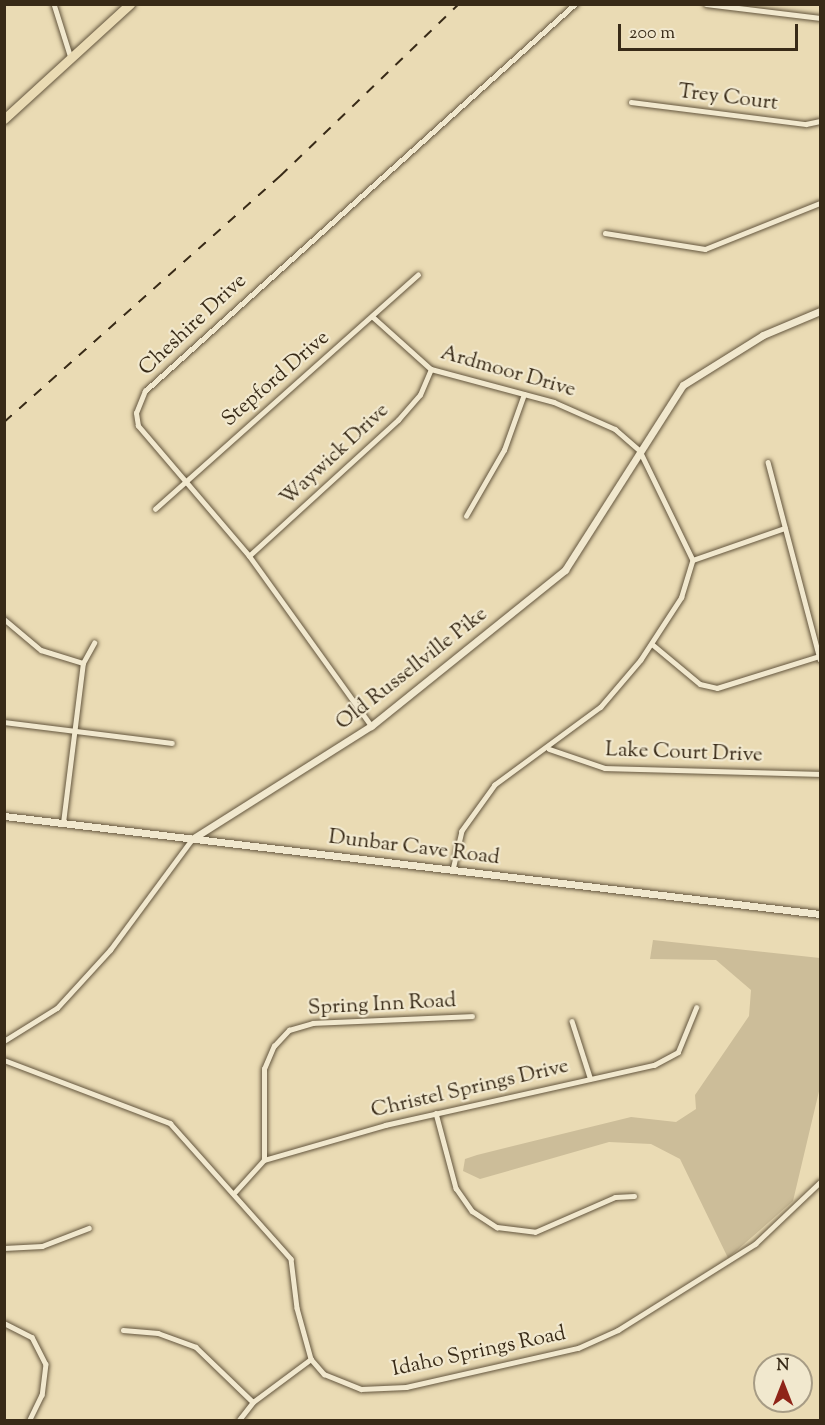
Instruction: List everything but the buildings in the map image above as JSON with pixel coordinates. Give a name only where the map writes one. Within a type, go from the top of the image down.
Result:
[{"type":"highway","points":[[4,119],[130,4]]},
{"type":"street","points":[[54,4],[71,58]]},
{"type":"street","name":"Cheshire Drive","points":[[371,726],[249,556],[183,482],[138,426],[136,413],[145,391],[574,4]]},
{"type":"street","points":[[706,4],[820,18]]},
{"type":"street","name":"Trey Court","points":[[631,102],[806,124],[820,121]]},
{"type":"street","points":[[605,233],[705,249],[820,203]]},
{"type":"street","name":"Stepford Drive","points":[[155,509],[418,275]]},
{"type":"street","name":"Old Russellville Pike","points":[[4,1041],[57,1008],[110,950],[192,839],[371,726],[565,570],[640,451],[698,371],[820,311]]},
{"type":"street","name":"Ardmoor Drive","points":[[373,317],[431,369],[585,412],[640,451]]},
{"type":"street","name":"Waywick Drive","points":[[249,556],[398,420],[420,395],[431,369]]},
{"type":"street","points":[[465,516],[504,450],[524,394]]},
{"type":"street","points":[[453,870],[462,831],[480,803],[504,778],[549,749],[601,707],[652,644],[682,597],[693,560],[640,451]]},
{"type":"street","points":[[652,644],[700,684],[717,688],[820,657],[768,462]]},
{"type":"street","points":[[693,560],[785,528]]},
{"type":"street","points":[[4,619],[41,650],[83,663]]},
{"type":"street","points":[[63,823],[83,663],[94,643]]},
{"type":"street","points":[[4,722],[172,743]]},
{"type":"street","name":"Lake Court Drive","points":[[549,749],[605,768],[820,774]]},
{"type":"street","name":"Dunbar Cave Road","points":[[4,816],[820,914]]},
{"type":"street","name":"Christel Springs Drive","points":[[264,1160],[436,1113],[590,1077],[654,1065],[678,1052],[696,1008]]},
{"type":"street","name":"Spring Inn Road","points":[[264,1160],[264,1069],[274,1046],[290,1030],[313,1023],[472,1016]]},
{"type":"street","points":[[572,1021],[590,1077]]},
{"type":"street","points":[[4,1060],[170,1123],[235,1192],[291,1259],[297,1308],[311,1359],[253,1402],[239,1420]]},
{"type":"street","points":[[436,1113],[456,1188],[472,1211],[497,1227],[535,1233],[615,1197],[634,1196]]},
{"type":"street","points":[[235,1192],[264,1160]]},
{"type":"street","name":"Idaho Springs Road","points":[[311,1359],[343,1384],[403,1388],[579,1348],[618,1330],[754,1244],[820,1182]]},
{"type":"street","points":[[4,1248],[42,1246],[88,1228]]},
{"type":"street","points":[[4,1323],[32,1337],[46,1364],[42,1395],[30,1420]]},
{"type":"street","points":[[123,1330],[158,1333],[196,1347],[253,1402]]},
{"type":"shaded area","points":[[653,940],[820,958],[820,1087],[793,1201],[728,1258],[680,1159],[651,1144],[609,1142],[480,1179],[463,1171],[465,1159],[477,1155],[631,1117],[676,1122],[696,1109],[695,1095],[749,1016],[751,990],[716,960],[650,959]]},
{"type":"railway","points":[[4,422],[280,176],[459,4]]}]
